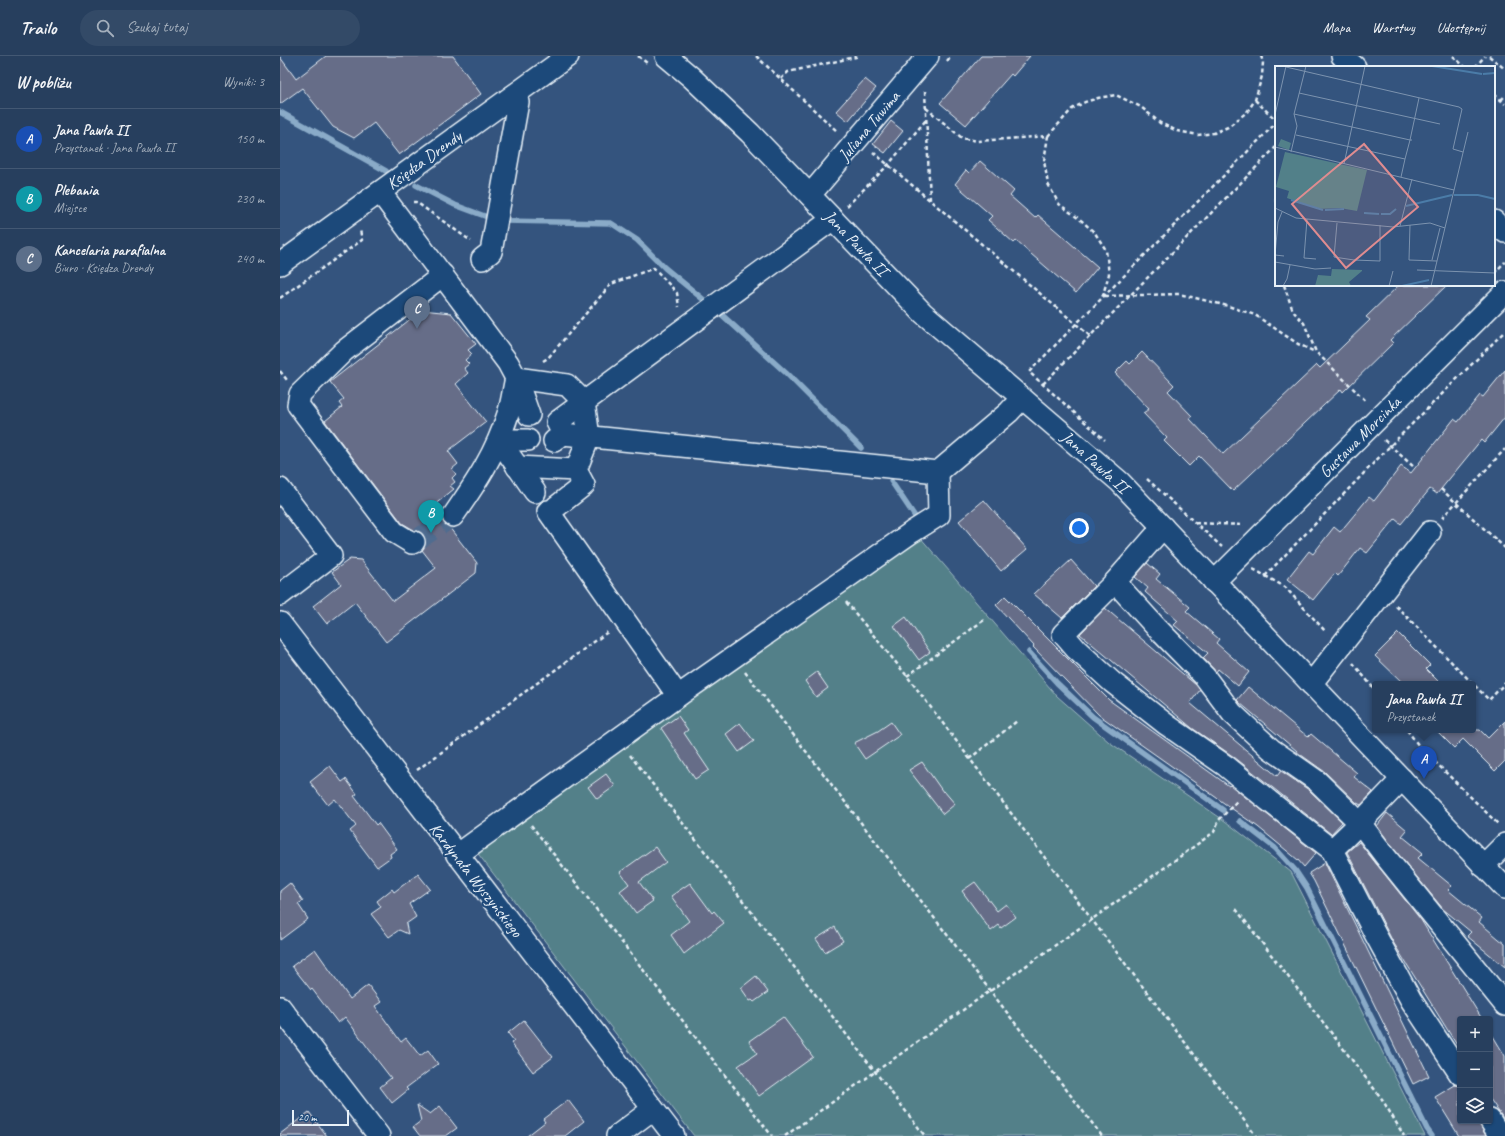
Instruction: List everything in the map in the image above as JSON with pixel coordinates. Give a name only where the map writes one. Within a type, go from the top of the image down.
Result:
[{"type":"street","name":"Księdza Drendy","points":[[280,264],[568,56]]},
{"type":"street","name":"Jana Pawła II","points":[[666,56],[691,77],[750,133],[810,196],[838,214],[923,313],[1120,482],[1505,888]]},
{"type":"street","name":"Juliana Tuwima","points":[[810,196],[928,56]]},
{"type":"street","points":[[1342,56],[1354,66]]},
{"type":"street","points":[[483,258],[491,252],[518,102],[513,96]]},
{"type":"street","points":[[380,192],[450,278],[512,371],[529,415]]},
{"type":"street","points":[[838,214],[557,422],[558,438],[589,437],[938,472],[1009,412],[1022,398]]},
{"type":"street","points":[[1495,222],[1505,232]]},
{"type":"street","points":[[414,542],[412,543],[394,532],[298,405],[300,394],[344,351],[450,278]]},
{"type":"street","name":"Gustawa Morcinka","points":[[1214,582],[1505,292]]},
{"type":"street","points":[[512,371],[567,384],[584,402],[589,437],[576,470],[584,485],[552,509],[624,620],[678,696]]},
{"type":"street","points":[[453,516],[482,475],[499,440],[509,414],[512,371]]},
{"type":"street","points":[[499,440],[528,440]]},
{"type":"street","points":[[499,440],[535,492]]},
{"type":"street","points":[[517,467],[576,470]]},
{"type":"street","points":[[457,855],[678,696],[912,532],[939,515],[938,472]]},
{"type":"street","points":[[280,489],[331,556],[280,594]]},
{"type":"street","points":[[1163,527],[1115,582],[1063,634],[1076,649],[1112,682],[1167,725],[1226,766],[1332,850],[1411,1000],[1457,1069]]},
{"type":"street","points":[[1311,684],[1430,532]]},
{"type":"street","points":[[1115,582],[1126,592],[1156,627],[1205,676],[1232,713],[1271,749],[1317,781],[1360,822],[1385,856],[1505,1006]]},
{"type":"street","name":"Kardynała Wyszyńskiego","points":[[280,623],[674,1136]]},
{"type":"street","points":[[1332,850],[1402,779]]},
{"type":"street","points":[[1483,866],[1503,836]]},
{"type":"street","points":[[280,1007],[379,1136]]},
{"type":"street","points":[[617,1136],[653,1109]]},
{"type":"street","points":[[1492,1124],[1500,1136]]},
{"type":"path","points":[[756,56],[855,142],[888,165],[1090,336]]},
{"type":"path","points":[[781,79],[788,72],[858,56]]},
{"type":"path","points":[[1103,297],[1109,274],[1106,250],[1095,233],[1060,204],[1048,184],[1044,160],[1048,136],[1072,110],[1085,102],[1116,95],[1141,107],[1160,123],[1177,131],[1198,135],[1214,133],[1228,127],[1246,112],[1255,100],[1262,76],[1263,62],[1261,56]]},
{"type":"path","points":[[1453,56],[1457,57],[1464,66]]},
{"type":"path","points":[[1476,66],[1485,56]]},
{"type":"path","points":[[1490,56],[1505,69]]},
{"type":"path","points":[[1495,95],[1505,104]]},
{"type":"path","points":[[1501,100],[1505,96]]},
{"type":"path","points":[[926,97],[930,201]]},
{"type":"path","points":[[1255,100],[1275,119]]},
{"type":"path","points":[[926,108],[962,138],[977,141],[1048,136]]},
{"type":"path","points":[[838,214],[888,165],[927,120]]},
{"type":"path","points":[[1109,444],[1029,372],[1275,124]]},
{"type":"path","points":[[1043,384],[1275,148]]},
{"type":"path","points":[[394,210],[407,201],[416,202],[473,243],[483,258]]},
{"type":"path","points":[[280,298],[362,240],[359,224]]},
{"type":"path","points":[[1495,272],[1505,262]]},
{"type":"path","points":[[548,358],[611,284],[654,268],[677,293],[683,329]]},
{"type":"path","points":[[1284,286],[1293,310],[1304,323],[1316,352]]},
{"type":"path","points":[[1103,297],[1179,294],[1228,306],[1255,315],[1298,344],[1316,352],[1368,401],[1362,407]]},
{"type":"path","points":[[1265,576],[1390,446],[1505,331]]},
{"type":"path","points":[[280,371],[289,383]]},
{"type":"path","points":[[1370,426],[1415,468]]},
{"type":"path","points":[[1430,532],[1505,450]]},
{"type":"path","points":[[1143,476],[1236,560],[1285,587],[1340,647],[1372,686]]},
{"type":"path","points":[[1441,489],[1505,548]]},
{"type":"path","points":[[1195,523],[1244,525]]},
{"type":"path","points":[[834,587],[907,676],[1256,1136]]},
{"type":"path","points":[[1383,592],[1470,681]]},
{"type":"path","points":[[411,775],[624,620]]},
{"type":"path","points":[[907,676],[984,620]]},
{"type":"path","points":[[733,658],[1102,1136]]},
{"type":"path","points":[[1476,688],[1488,700],[1505,682]]},
{"type":"path","points":[[969,759],[1017,721]]},
{"type":"path","points":[[1409,733],[1503,836]]},
{"type":"path","points":[[618,739],[925,1136]]},
{"type":"path","points":[[785,1136],[990,990],[1092,921],[1214,832],[1219,820],[1251,786]]},
{"type":"path","points":[[519,810],[772,1136]]},
{"type":"path","points":[[1236,909],[1382,1099],[1404,1136]]},
{"type":"green space","points":[[919,536],[1057,696],[1109,742],[1225,821],[1291,872],[1425,1136],[694,1136],[476,851]]},
{"type":"building","points":[[326,56],[453,56],[481,94],[399,155],[374,123],[354,138],[333,127],[302,88],[280,104],[280,57],[296,79]]},
{"type":"building","points":[[981,56],[1030,56],[1013,76],[1011,74],[966,125],[940,103]]},
{"type":"building","points":[[865,79],[876,88],[848,121],[836,111]]},
{"type":"building","points":[[891,121],[903,131],[885,153],[873,144]]},
{"type":"building","points":[[980,161],[1014,191],[1010,196],[1035,218],[1038,215],[1098,267],[1076,293],[1016,241],[1014,243],[988,220],[992,216],[955,184],[966,170],[969,173]]},
{"type":"building","points":[[1398,286],[1446,286],[1390,340],[1393,343],[1343,392],[1341,389],[1233,491],[1199,456],[1189,466],[1164,441],[1167,438],[1143,413],[1149,409],[1115,373],[1127,361],[1130,364],[1142,352],[1174,385],[1168,391],[1192,416],[1189,418],[1223,454],[1317,365],[1320,368],[1370,320],[1366,317]]},
{"type":"building","points":[[422,310],[451,313],[476,344],[468,350],[472,354],[465,360],[469,364],[464,368],[468,373],[456,384],[486,422],[448,451],[458,464],[452,469],[456,474],[452,478],[455,482],[450,486],[454,489],[433,506],[441,517],[442,521],[449,527],[477,563],[476,573],[386,642],[355,602],[327,624],[313,606],[341,584],[332,572],[350,559],[361,560],[393,601],[436,568],[422,550],[426,543],[425,536],[402,523],[325,421],[342,407],[339,403],[344,399],[330,382]]},
{"type":"building","points":[[1505,370],[1505,417],[1484,443],[1481,440],[1437,494],[1430,489],[1401,524],[1395,519],[1367,553],[1360,548],[1338,576],[1335,573],[1313,600],[1287,579],[1309,551],[1313,554],[1334,527],[1340,532],[1369,497],[1374,501],[1401,466],[1411,473],[1454,419],[1458,422],[1480,395],[1483,397]]},
{"type":"building","points":[[984,500],[1027,549],[1001,571],[959,521]]},
{"type":"building","points":[[1071,560],[1094,586],[1062,618],[1034,594]]},
{"type":"building","points":[[1147,563],[1160,574],[1156,579],[1190,607],[1186,611],[1219,639],[1216,643],[1249,672],[1238,686],[1218,669],[1216,672],[1203,658],[1208,653],[1174,625],[1178,621],[1145,592],[1148,588],[1135,577]]},
{"type":"building","points":[[1005,596],[1109,700],[1229,786],[1230,785],[1316,853],[1304,867],[1298,860],[1258,827],[1099,715],[1033,647],[1034,646],[996,605]]},
{"type":"building","points":[[1105,608],[1196,685],[1200,690],[1190,703],[1277,776],[1281,771],[1309,790],[1342,822],[1331,834],[1234,757],[1192,728],[1080,634]]},
{"type":"building","points":[[906,617],[930,652],[919,660],[894,626]]},
{"type":"building","points":[[1398,633],[1430,665],[1426,669],[1438,681],[1401,681],[1375,656]]},
{"type":"building","points":[[817,672],[828,688],[816,697],[805,681]]},
{"type":"building","points":[[1248,687],[1308,737],[1311,734],[1357,773],[1354,777],[1373,792],[1361,805],[1357,803],[1325,772],[1297,752],[1237,700]]},
{"type":"building","points":[[678,716],[688,730],[684,733],[709,770],[695,779],[661,728]]},
{"type":"building","points":[[1505,721],[1505,761],[1495,771],[1463,739],[1454,748],[1439,733],[1476,733],[1476,730],[1480,730],[1488,738]]},
{"type":"building","points":[[891,722],[900,735],[865,759],[854,743],[878,731]]},
{"type":"building","points":[[740,723],[754,741],[739,752],[726,734]]},
{"type":"building","points":[[922,762],[943,792],[944,791],[955,804],[943,814],[909,770]]},
{"type":"building","points":[[330,766],[342,782],[346,779],[357,794],[354,796],[376,825],[378,823],[397,849],[390,854],[391,857],[377,867],[350,831],[356,826],[335,799],[328,805],[310,782]]},
{"type":"building","points":[[606,774],[615,786],[597,799],[588,787]]},
{"type":"building","points":[[1387,813],[1407,830],[1402,836],[1423,853],[1418,858],[1452,886],[1448,890],[1482,918],[1479,922],[1505,944],[1505,967],[1467,936],[1471,932],[1443,909],[1394,849],[1377,826]]},
{"type":"building","points":[[1359,842],[1421,920],[1480,1016],[1457,1016],[1457,1045],[1393,942],[1347,852]]},
{"type":"building","points":[[655,847],[666,862],[639,882],[653,901],[636,913],[620,891],[629,884],[620,872]]},
{"type":"building","points":[[1325,863],[1429,1076],[1413,1084],[1309,873]]},
{"type":"building","points":[[418,874],[430,889],[409,904],[416,917],[406,924],[408,934],[399,930],[389,937],[371,914],[381,907],[377,901],[392,889],[394,892]]},
{"type":"building","points":[[975,882],[997,911],[1006,904],[1016,917],[1001,928],[999,925],[991,931],[962,891]]},
{"type":"building","points":[[290,883],[303,901],[298,904],[308,919],[280,940],[280,891]]},
{"type":"building","points":[[690,883],[712,913],[714,911],[724,923],[684,954],[671,935],[689,921],[671,896]]},
{"type":"building","points":[[835,927],[843,941],[825,952],[816,939]]},
{"type":"building","points":[[315,949],[350,999],[368,985],[381,1002],[375,1006],[401,1042],[406,1038],[420,1056],[428,1050],[438,1064],[406,1088],[408,1090],[392,1103],[380,1087],[391,1078],[345,1017],[338,1023],[292,966]]},
{"type":"building","points":[[756,976],[768,992],[754,1002],[752,1000],[750,1001],[741,988]]},
{"type":"building","points":[[783,1017],[813,1057],[759,1096],[738,1066],[757,1053],[749,1041]]},
{"type":"building","points":[[524,1020],[553,1057],[533,1072],[511,1043],[514,1041],[508,1033]]},
{"type":"building","points":[[1493,1036],[1505,1056],[1505,1121],[1493,1103]]},
{"type":"building","points":[[1455,1085],[1457,1085],[1457,1124],[1480,1124],[1486,1136],[1459,1136],[1435,1097]]},
{"type":"building","points":[[568,1100],[584,1121],[565,1136],[527,1136],[545,1122],[543,1119]]},
{"type":"building","points":[[417,1105],[430,1114],[440,1106],[457,1128],[446,1136],[420,1136],[413,1127],[421,1121]]},
{"type":"building","points":[[309,1112],[327,1136],[280,1136],[280,1134]]},
{"type":"waterway","points":[[280,112],[386,171]]},
{"type":"waterway","points":[[416,185],[455,205],[490,218]]},
{"type":"waterway","points":[[504,221],[611,223],[637,240],[665,268],[704,300]]},
{"type":"waterway","points":[[721,314],[786,373],[861,448]]},
{"type":"waterway","points":[[891,481],[916,518]]},
{"type":"waterway","points":[[1029,652],[1057,683],[1093,717],[1223,810]]},
{"type":"waterway","points":[[1240,821],[1275,848],[1295,870],[1307,888],[1427,1129],[1432,1136]]},
{"type":"tunnel","points":[[414,542],[453,516]]},
{"type":"place","name":"Kancelaria parafialna","points":[[417,329]]},
{"type":"place","name":"Plebania","points":[[431,533]]},
{"type":"place","name":"Jana Pawła II","points":[[1424,779]]}]
